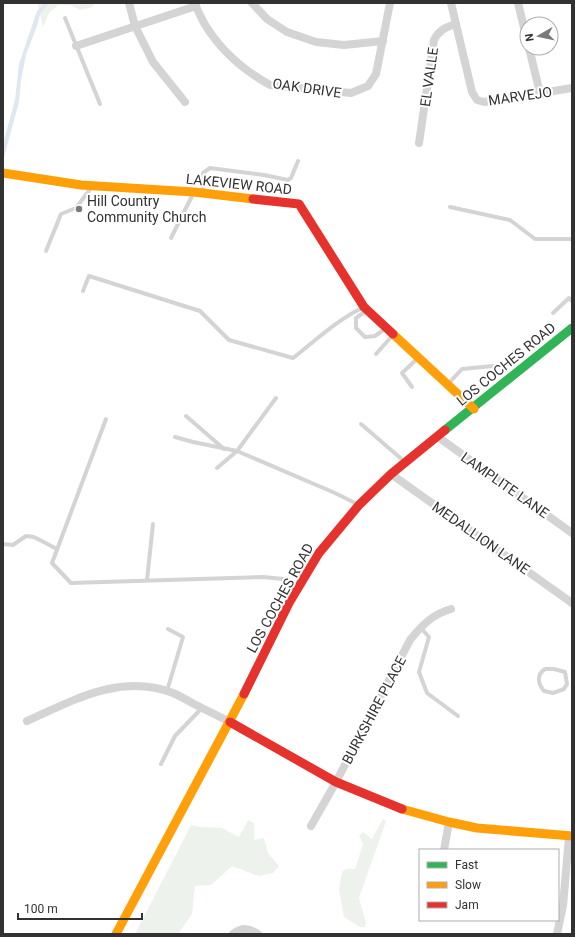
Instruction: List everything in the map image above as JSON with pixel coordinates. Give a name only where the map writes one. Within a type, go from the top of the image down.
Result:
[{"type":"street","points":[[129,3],[135,26],[153,62],[185,102]]},
{"type":"street","points":[[252,3],[267,19],[287,32],[316,42],[344,45],[383,40],[390,3]]},
{"type":"street","points":[[451,3],[456,24]]},
{"type":"street","points":[[518,3],[521,16]]},
{"type":"street","points":[[76,46],[196,5]]},
{"type":"street","name":"OAK DRIVE","points":[[196,5],[210,33],[230,56],[248,72],[270,85],[350,93],[368,86],[376,74],[383,40]]},
{"type":"street","name":"MARVEJO","points":[[456,24],[472,92],[477,100],[484,102],[572,88]]},
{"type":"street","name":"EL VALLE","points":[[419,144],[434,40],[437,34],[446,27],[456,24]]},
{"type":"street","points":[[531,56],[540,93]]},
{"type":"street","name":"LAKEVIEW ROAD","points":[[3,173],[92,186],[199,193],[299,204],[366,308],[474,409]]},
{"type":"street","name":"LOS COCHES ROAD","points":[[116,934],[230,722],[299,586],[330,539],[359,505],[391,474],[474,409],[572,328]]},
{"type":"street","name":"LAMPLITE LANE","points":[[438,437],[572,533]]},
{"type":"street","name":"MEDALLION LANE","points":[[391,474],[572,603]]},
{"type":"street","name":"BURKSHIRE PLACE","points":[[311,826],[336,782],[410,640],[420,627],[435,615],[451,609]]},
{"type":"street","points":[[27,721],[92,693],[110,688],[133,685],[156,688],[174,693],[230,722],[336,782],[402,809],[449,822],[483,829],[571,836],[563,906],[557,934]]},
{"type":"street","points":[[444,849],[449,822]]},
{"type":"street","points":[[234,934],[247,928],[258,934]]},
{"type":"lane","points":[[65,18],[100,104]]},
{"type":"lane","points":[[171,238],[199,193],[203,173],[210,168],[264,175],[288,180],[291,178],[298,161]]},
{"type":"lane","points":[[46,251],[61,214],[76,208],[92,186]]},
{"type":"lane","points":[[450,207],[510,220],[535,239],[572,239]]},
{"type":"lane","points":[[83,291],[89,276],[200,311],[229,340],[294,358],[347,316],[366,308]]},
{"type":"lane","points":[[553,313],[568,298],[572,301]]},
{"type":"lane","points":[[366,308],[356,318],[356,328],[365,337],[375,336],[386,327]]},
{"type":"lane","points":[[376,354],[394,334]]},
{"type":"lane","points":[[412,387],[402,373],[419,357]]},
{"type":"lane","points":[[448,385],[462,369],[493,366]]},
{"type":"lane","points":[[217,468],[236,451],[276,398]]},
{"type":"lane","points":[[186,416],[224,449]]},
{"type":"lane","points":[[106,419],[52,563],[71,583],[263,577],[282,579],[299,586]]},
{"type":"lane","points":[[361,424],[406,462]]},
{"type":"lane","points":[[174,437],[236,451],[335,493],[359,505]]},
{"type":"lane","points":[[147,580],[153,524]]},
{"type":"lane","points":[[3,544],[13,546],[26,536],[34,537],[57,549]]},
{"type":"lane","points":[[420,627],[430,637],[418,672],[427,693],[458,716]]},
{"type":"lane","points":[[167,691],[183,637],[168,629]]},
{"type":"lane","points":[[545,669],[554,669],[565,672],[567,679],[567,684],[564,689],[553,693],[544,691],[539,684],[539,677],[545,669]]},
{"type":"lane","points":[[567,679],[572,677]]},
{"type":"lane","points":[[161,764],[175,736],[202,708]]},
{"type":"shaded area","points":[[38,3],[94,3],[93,7],[80,10],[70,5],[58,5],[49,13],[43,27]]},
{"type":"shaded area","points":[[45,3],[49,3],[40,14],[26,55],[21,80],[19,102],[3,161],[3,144],[15,100],[19,64],[37,11]]},
{"type":"shaded area","points":[[383,819],[386,821],[359,898],[366,923],[365,927],[360,927],[344,917],[339,890],[342,872],[346,869],[355,869],[363,844],[359,836],[363,832],[372,839]]},
{"type":"shaded area","points":[[248,820],[254,823],[254,840],[264,838],[268,853],[279,866],[273,873],[259,876],[232,866],[211,885],[195,886],[192,914],[178,934],[135,934],[191,825],[222,828],[239,837]]},
{"type":"traffic: fast","points":[[445,430],[572,328]]},
{"type":"traffic: slow","points":[[3,173],[81,185],[194,192],[253,199]]},
{"type":"traffic: slow","points":[[393,334],[474,409]]},
{"type":"traffic: slow","points":[[116,934],[244,694]]},
{"type":"traffic: slow","points":[[402,809],[477,828],[572,836]]},
{"type":"traffic: jam","points":[[253,199],[299,204],[364,307],[393,334]]},
{"type":"traffic: jam","points":[[244,694],[289,603],[319,553],[359,505],[391,474],[445,430]]},
{"type":"traffic: jam","points":[[230,722],[336,782],[402,809]]},
{"type":"place","name":"Hill Country Community Church","points":[[79,209]]}]
